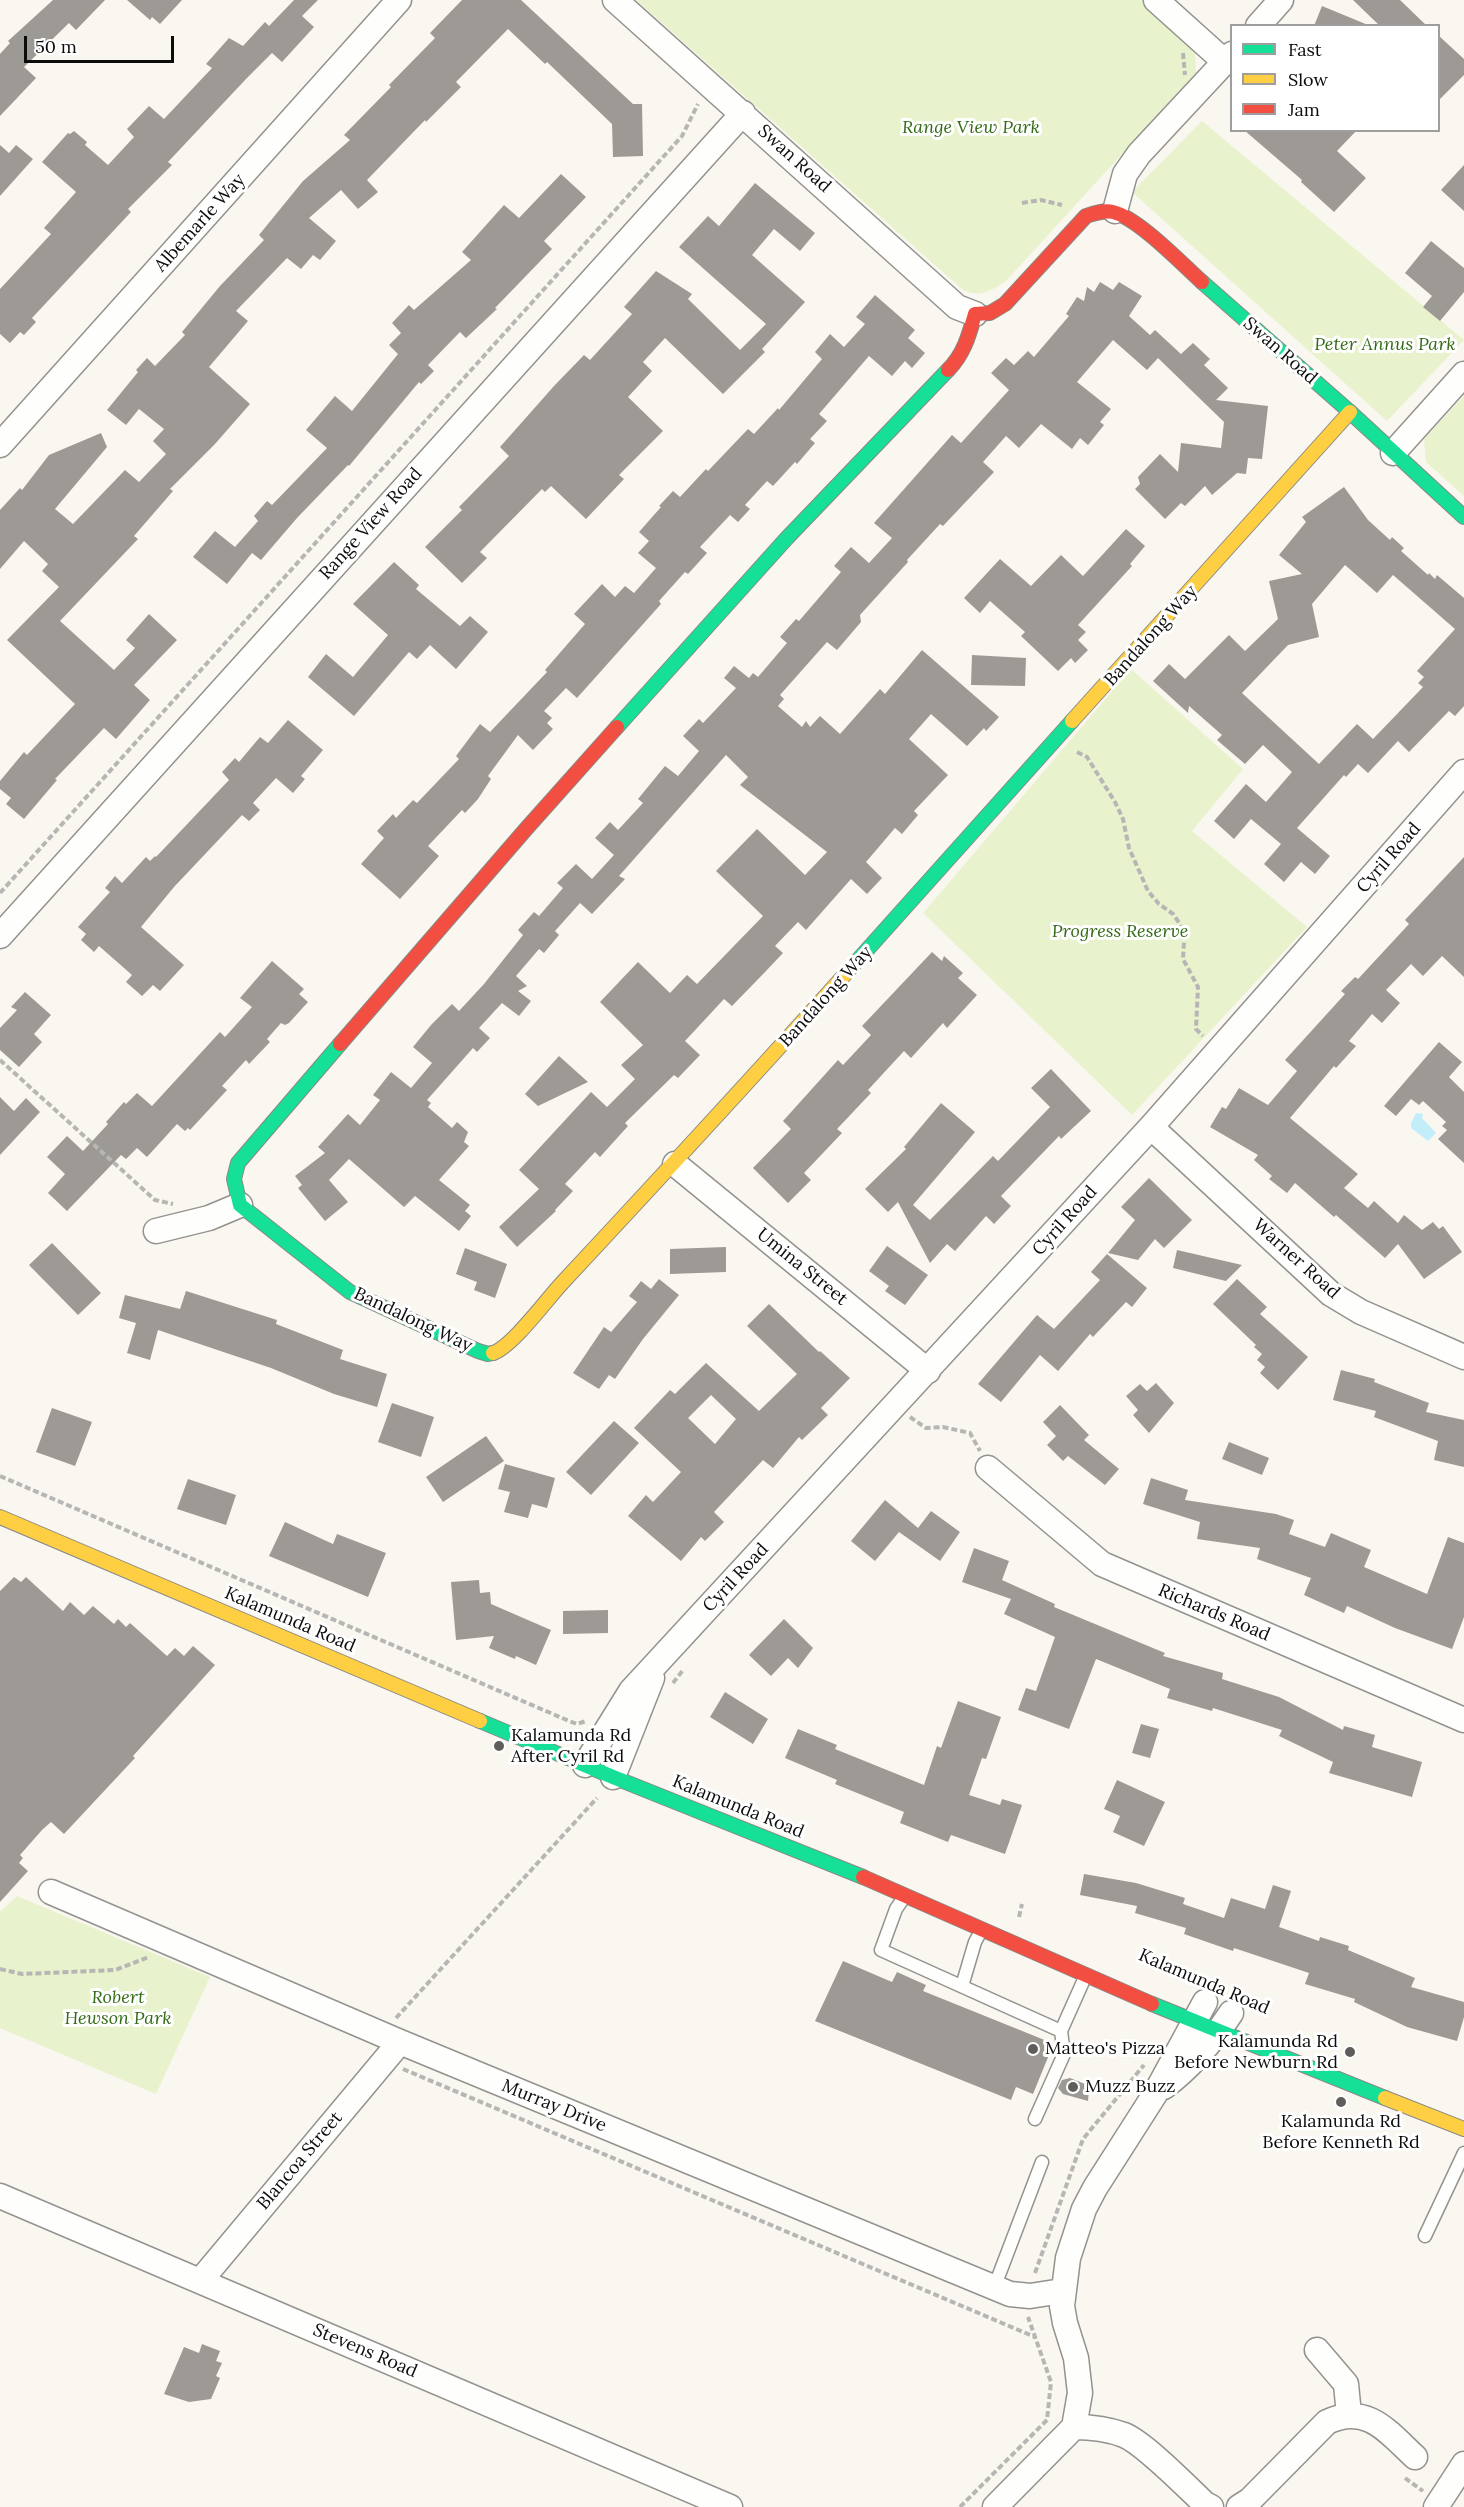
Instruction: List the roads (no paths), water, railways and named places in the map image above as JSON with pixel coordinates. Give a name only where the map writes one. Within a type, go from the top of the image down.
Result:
[{"type":"street","name":"Albemarle Way","points":[[0,445],[399,0]]},
{"type":"street","name":"Swan Road","points":[[615,0],[957,307],[975,314]]},
{"type":"street","points":[[156,1231],[209,1218],[240,1205],[234,1179],[238,1163],[526,829],[754,574],[957,361],[969,339],[975,314],[990,313],[1005,304],[1086,216],[1104,209],[1115,211],[1125,174],[1140,154],[1228,58],[1156,0]]},
{"type":"street","points":[[1260,24],[1281,0]]},
{"type":"street","name":"Range View Road","points":[[0,936],[743,113]]},
{"type":"street","name":"Swan Road","points":[[1115,211],[1147,234],[1350,412],[1464,517]]},
{"type":"street","points":[[1393,453],[1464,374]]},
{"type":"street","name":"Bandalong Way","points":[[240,1205],[350,1292],[478,1352],[488,1354],[499,1351],[509,1344],[548,1298],[675,1164],[1061,737],[1350,412]]},
{"type":"street","name":"Cyril Road","points":[[588,1752],[631,1691],[1151,1127],[1464,772]]},
{"type":"street","name":"Warner Road","points":[[1151,1127],[1331,1294],[1361,1312],[1464,1357]]},
{"type":"street","name":"Umina Street","points":[[675,1164],[928,1371]]},
{"type":"street","name":"Richards Road","points":[[988,1468],[1102,1564],[1464,1720]]},
{"type":"street","name":"Kalamunda Road","points":[[0,1517],[621,1765],[720,1818],[1087,1974],[1198,2007],[1230,2020],[1464,2129]]},
{"type":"street","name":"Cyril Road","points":[[621,1765],[659,1662]]},
{"type":"street","name":"Kalamunda Road","points":[[588,1752],[621,1765]]},
{"type":"street","name":"Murray Drive","points":[[51,1892],[391,2038],[994,2288],[1010,2294],[1030,2296],[1062,2291]]},
{"type":"street","points":[[995,2507],[1074,2427],[1080,2393],[1079,2375],[1065,2323],[1062,2291],[1068,2258],[1084,2209],[1107,2165],[1155,2094],[1198,2007]]},
{"type":"street","name":"Kalamunda Road","points":[[1198,2007],[1230,2020]]},
{"type":"street","points":[[1155,2094],[1187,2070],[1230,2020]]},
{"type":"street","name":"Blancoa Street","points":[[201,2280],[391,2038]]},
{"type":"street","name":"Stevens Road","points":[[0,2196],[730,2507]]},
{"type":"street","points":[[1317,2350],[1346,2384],[1349,2415]]},
{"type":"street","points":[[1239,2507],[1250,2500],[1327,2422],[1349,2415],[1370,2419],[1409,2466]]},
{"type":"street","points":[[1074,2427],[1091,2427],[1125,2435],[1211,2507]]},
{"type":"street","points":[[1438,2505],[1464,2464]]},
{"type":"lane","points":[[905,1896],[896,1909],[880,1950],[1061,2031]]},
{"type":"lane","points":[[962,1986],[975,1942],[981,1930]]},
{"type":"lane","points":[[1035,2119],[1064,2054],[1061,2031],[1087,1974]]},
{"type":"lane","points":[[1425,2236],[1464,2153]]},
{"type":"lane","points":[[994,2288],[1042,2162]]},
{"type":"water","points":[[1416,1113],[1423,1114],[1422,1118],[1436,1133],[1428,1141],[1411,1128]]},
{"type":"place","name":"Kalamunda Rd After Cyril Rd","points":[[499,1746]]},
{"type":"place","name":"Matteo's Pizza","points":[[1033,2049]]},
{"type":"place","name":"Kalamunda Rd Before Newburn Rd","points":[[1350,2052]]},
{"type":"place","name":"Muzz Buzz","points":[[1073,2087]]},
{"type":"place","name":"Kalamunda Rd Before Kenneth Rd","points":[[1341,2102]]},
{"type":"park label","name":"Range View Park","points":[[971,128]]},
{"type":"park label","name":"Peter Annus Park","points":[[1385,345]]},
{"type":"park label","name":"Progress Reserve","points":[[1120,932]]},
{"type":"park label","name":"Robert Hewson Park","points":[[118,2008]]}]
